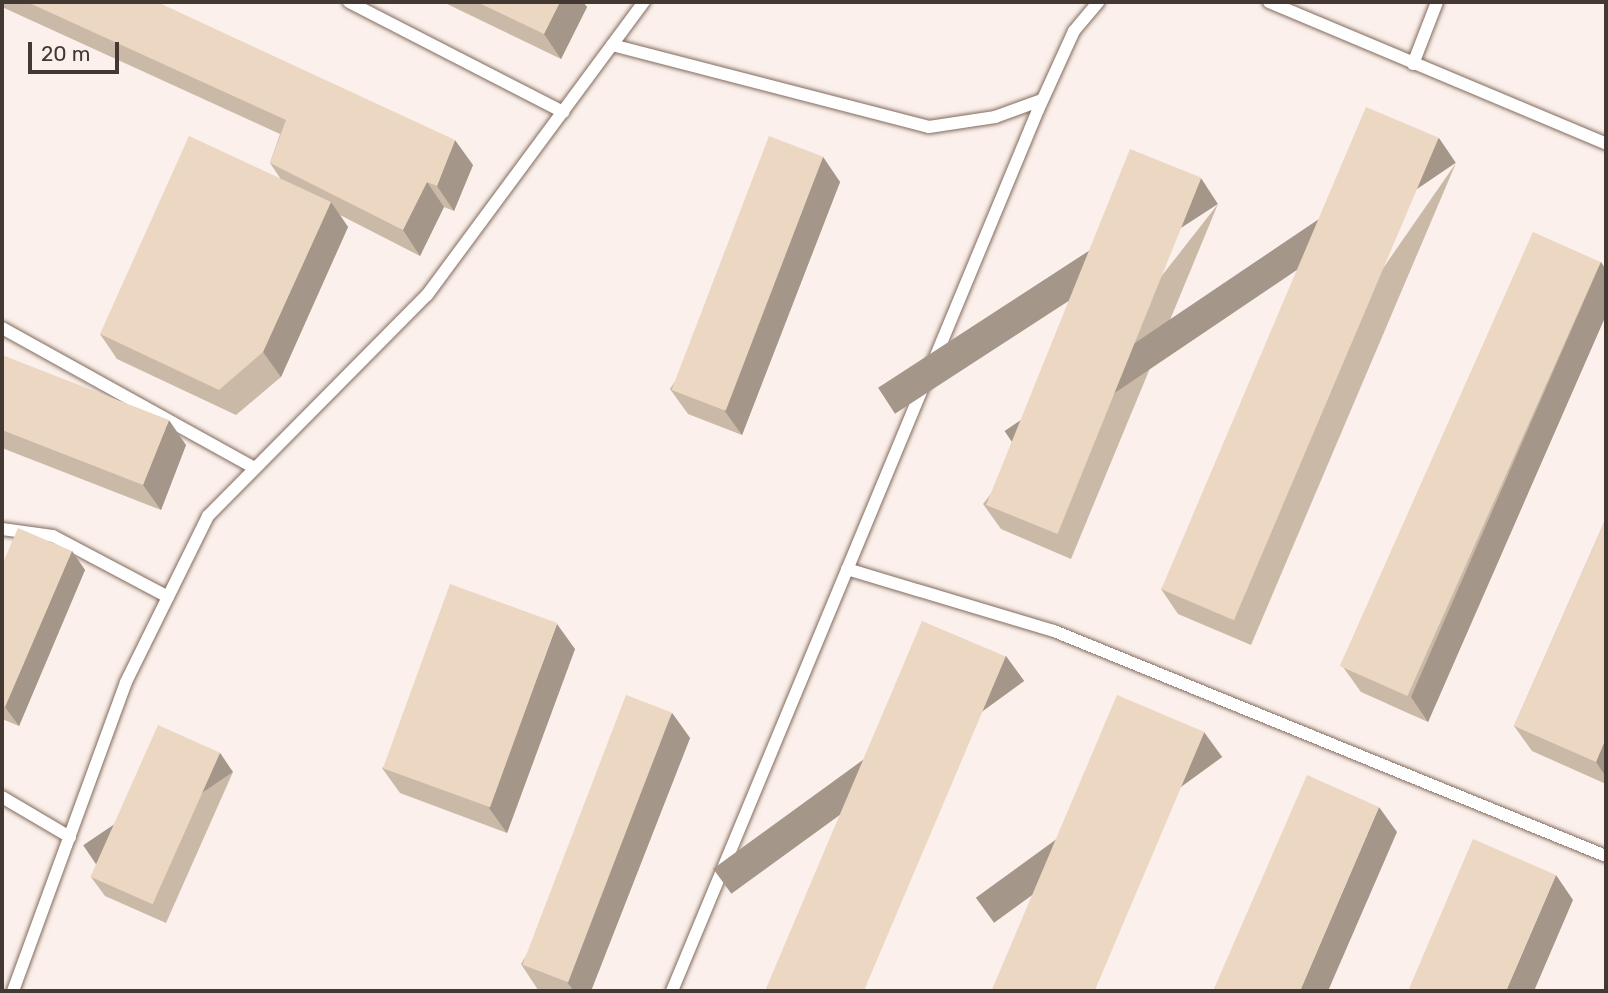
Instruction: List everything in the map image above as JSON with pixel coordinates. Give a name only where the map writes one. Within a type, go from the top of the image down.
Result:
[{"type":"lane","points":[[349,2],[562,112]]},
{"type":"lane","points":[[13,991],[126,682],[208,516],[427,295],[644,2]]},
{"type":"lane","points":[[671,991],[1042,100],[1074,30],[1098,2]]},
{"type":"lane","points":[[1269,2],[1606,145]]},
{"type":"lane","points":[[1413,64],[1437,2]]},
{"type":"lane","points":[[612,45],[929,127],[995,117],[1042,100]]},
{"type":"lane","points":[[2,328],[256,468]]},
{"type":"lane","points":[[2,529],[53,536],[168,597]]},
{"type":"lane","points":[[847,569],[1054,631],[1606,856]]},
{"type":"lane","points":[[2,797],[69,836]]},
{"type":"building","points":[[27,2],[157,2],[455,140],[437,186],[427,182],[403,230],[270,163],[286,120]]},
{"type":"building","points":[[477,2],[560,2],[544,34]]},
{"type":"building","points":[[1366,107],[1439,138],[1234,620],[1161,589]]},
{"type":"building","points":[[189,136],[331,202],[263,352],[219,390],[100,334]]},
{"type":"building","points":[[769,136],[823,157],[726,411],[672,390]]},
{"type":"building","points":[[1130,149],[1201,178],[1058,534],[986,505]]},
{"type":"building","points":[[1533,232],[1601,262],[1407,696],[1340,666]]},
{"type":"building","points":[[2,355],[169,420],[143,485],[2,430]]},
{"type":"building","points":[[1606,518],[1606,738],[1596,762],[1514,726]]},
{"type":"building","points":[[18,528],[72,551],[5,707],[2,705],[2,565]]},
{"type":"building","points":[[450,584],[557,623],[490,807],[383,768]]},
{"type":"building","points":[[922,621],[1006,657],[864,991],[766,989]]},
{"type":"building","points":[[626,695],[672,713],[568,982],[522,965]]},
{"type":"building","points":[[1117,695],[1204,732],[1095,991],[991,991]]},
{"type":"building","points":[[158,725],[220,753],[153,904],[90,877]]},
{"type":"building","points":[[1307,775],[1379,807],[1300,991],[1213,991]]},
{"type":"building","points":[[1473,839],[1556,875],[1506,991],[1408,991]]}]
